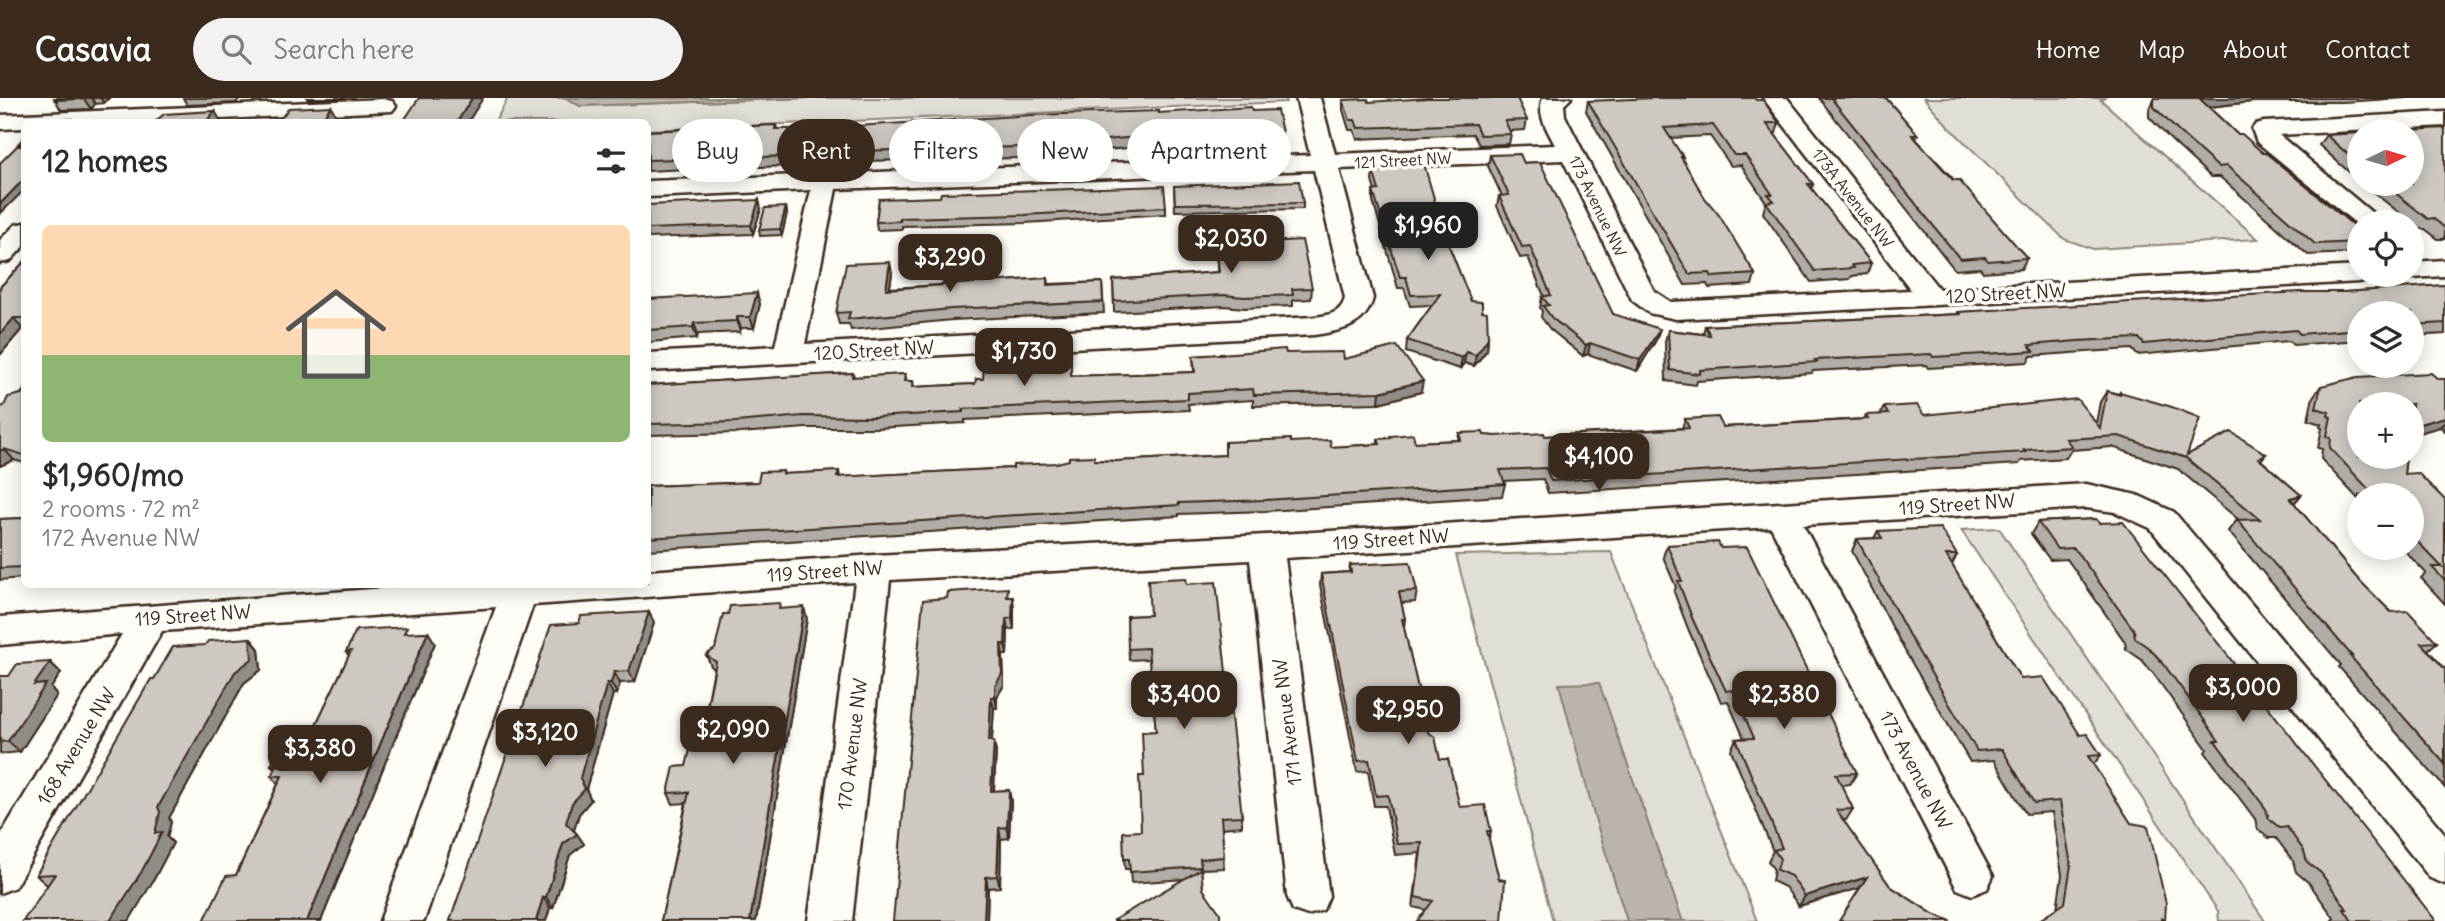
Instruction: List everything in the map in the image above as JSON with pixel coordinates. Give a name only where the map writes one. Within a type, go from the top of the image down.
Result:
[{"type":"street","points":[[131,119],[151,98]]},
{"type":"street","points":[[1308,98],[1325,163]]},
{"type":"street","name":"173A Avenue NW","points":[[1775,98],[1931,297]]},
{"type":"street","name":"173 Avenue NW","points":[[1555,100],[1553,116],[1642,294],[1654,305]]},
{"type":"street","points":[[153,119],[382,109]]},
{"type":"street","points":[[2355,210],[2266,137],[2264,129],[2445,119]]},
{"type":"street","points":[[0,121],[21,121]]},
{"type":"street","name":"121 Street NW","points":[[875,180],[1572,152]]},
{"type":"street","name":"120 Street NW","points":[[651,362],[1334,323],[1350,317],[1357,308],[1359,298],[1325,163]]},
{"type":"street","points":[[788,354],[825,182]]},
{"type":"street","name":"121 Street NW","points":[[651,189],[825,182]]},
{"type":"street","points":[[0,255],[21,233]]},
{"type":"street","name":"120 Street NW","points":[[1654,305],[1674,311],[2347,275]]},
{"type":"street","name":"119 Street NW","points":[[651,584],[874,568],[1266,547],[2086,496],[2109,497],[2135,504],[2162,520],[2445,865]]},
{"type":"street","name":"173 Avenue NW","points":[[1781,515],[1972,876]]},
{"type":"street","name":"171 Avenue NW","points":[[1266,547],[1308,896]]},
{"type":"street","name":"170 Avenue NW","points":[[830,921],[874,568]]},
{"type":"street","name":"119 Street NW","points":[[0,631],[585,588]]},
{"type":"street","points":[[402,921],[519,593]]},
{"type":"street","name":"168 Avenue NW","points":[[0,874],[151,618]]},
{"type":"shaded area","points":[[508,98],[566,98],[580,106],[810,98],[1285,98],[1286,102],[875,120],[777,119],[777,124],[763,125],[763,119],[672,119],[672,129],[651,130],[651,119],[497,119]]},
{"type":"shaded area","points":[[566,98],[810,98],[580,106]]},
{"type":"shaded area","points":[[1924,98],[2104,98],[2101,100],[2258,239],[2093,249],[2064,239],[1949,127]]},
{"type":"shaded area","points":[[1999,528],[2265,921],[2219,921],[2218,911],[1961,530]]},
{"type":"shaded area","points":[[1611,552],[1757,921],[1553,921],[1456,555]]},
{"type":"shaded area","points":[[1599,683],[1683,921],[1627,921],[1594,815],[1559,684]]},
{"type":"building","points":[[57,98],[85,98],[55,100]]},
{"type":"building","points":[[419,98],[472,98],[459,119],[405,119]]},
{"type":"building","points":[[1428,98],[1517,98],[1527,120],[1505,121],[1511,134],[1480,135],[1475,124],[1358,128],[1355,120],[1350,120],[1343,100],[1368,99],[1369,102]]},
{"type":"building","points":[[1655,98],[1763,100],[1779,123],[1766,123],[1813,184],[1808,184],[1871,263],[1852,265],[1854,268],[1815,271],[1766,202],[1774,201],[1768,194],[1772,194],[1745,155],[1734,155],[1713,125],[1664,128],[1704,197],[1719,215],[1755,274],[1712,277],[1710,273],[1689,274],[1588,101]]},
{"type":"building","points":[[1831,98],[1886,98],[1918,135],[1912,135],[1953,180],[1959,180],[2027,258],[1988,261],[1985,257],[1960,259]]},
{"type":"building","points":[[2208,98],[2200,99],[2237,134],[2242,134],[2347,220],[2347,243],[2315,244],[2227,166],[2218,167],[2154,107],[2154,100]]},
{"type":"building","points":[[331,106],[322,119],[280,119],[289,108]]},
{"type":"building","points":[[1251,107],[1252,111],[1277,110],[1279,119],[1127,119],[1127,138],[1113,139],[1113,119],[1017,119],[1017,147],[1003,147],[1003,119],[968,119],[1033,115]]},
{"type":"building","points":[[215,111],[208,119],[158,119],[164,114]]},
{"type":"building","points":[[889,124],[889,150],[875,151],[875,125]]},
{"type":"building","points":[[776,125],[777,157],[763,157],[763,126]]},
{"type":"building","points":[[2445,128],[2445,228],[2433,218],[2428,219],[2424,216],[2424,210],[2417,210],[2399,196],[2424,196],[2424,129]]},
{"type":"building","points":[[672,130],[672,159],[651,160],[651,131]]},
{"type":"building","points":[[2347,134],[2347,153],[2326,135]]},
{"type":"building","points":[[17,146],[21,146],[21,182],[0,204],[0,163]]},
{"type":"building","points":[[1520,154],[1524,163],[1540,162],[1613,314],[1660,329],[1640,360],[1590,343],[1586,345],[1552,318],[1543,306],[1549,305],[1542,297],[1551,295],[1530,246],[1522,247],[1499,196],[1509,195],[1490,155]]},
{"type":"building","points":[[1424,164],[1445,236],[1471,301],[1482,302],[1482,311],[1487,312],[1488,338],[1476,355],[1466,352],[1462,358],[1407,340],[1440,294],[1411,295],[1406,277],[1400,277],[1373,191],[1379,190],[1373,171],[1386,170],[1385,166]]},
{"type":"building","points":[[1299,181],[1303,203],[1175,204],[1174,186]]},
{"type":"building","points":[[1164,186],[1166,207],[1024,215],[900,218],[900,221],[876,222],[879,199],[940,197],[941,193]]},
{"type":"building","points":[[759,200],[751,225],[651,229],[651,205]]},
{"type":"building","points":[[786,207],[780,229],[759,230],[765,208]]},
{"type":"building","points":[[1302,240],[1312,288],[1292,289],[1293,295],[1224,295],[1114,301],[1113,280],[1219,272],[1216,245]]},
{"type":"building","points":[[890,262],[886,289],[1048,278],[1048,285],[1102,282],[1103,302],[951,309],[848,319],[850,312],[836,313],[846,264]]},
{"type":"building","points":[[21,265],[21,318],[14,318],[0,334],[0,287]]},
{"type":"building","points":[[2445,285],[2445,323],[2424,324],[2424,301],[2347,301],[2347,330],[2300,334],[2296,330],[2144,344],[2139,338],[2077,341],[2029,345],[2034,351],[1815,360],[1817,362],[1700,370],[1700,374],[1670,370],[1668,330],[1710,335],[1705,326]]},
{"type":"building","points":[[757,293],[750,317],[737,317],[737,321],[694,323],[693,327],[651,330],[651,299]]},
{"type":"building","points":[[1397,346],[1423,381],[1380,392],[1254,395],[1253,389],[1188,393],[1188,399],[963,409],[963,412],[873,417],[803,416],[736,422],[651,424],[651,385],[853,373],[852,377],[905,374],[904,381],[913,381],[912,387],[975,384],[976,379],[983,379],[984,366],[1071,360],[1071,376],[1195,372],[1193,356],[1285,349],[1286,353],[1343,352],[1344,359]]},
{"type":"building","points":[[2424,373],[2431,373],[2438,379],[2445,379],[2445,417],[2424,423],[2424,392],[2347,392],[2347,466],[2330,448],[2331,438],[2327,436],[2331,417],[2328,416],[2329,412],[2316,408],[2321,386],[2354,378],[2424,378]]},
{"type":"building","points":[[2107,391],[2120,395],[2120,392],[2200,418],[2187,455],[2231,432],[2266,454],[2258,458],[2301,495],[2290,498],[2355,576],[2391,612],[2408,611],[2437,642],[2421,643],[2445,669],[2445,764],[2350,656],[2237,520],[2260,519],[2186,458],[2119,436],[2066,439],[2072,447],[2024,450],[2026,452],[1551,481],[1546,468],[1500,470],[1505,484],[651,538],[651,486],[758,482],[760,472],[783,471],[783,474],[839,471],[837,477],[1013,468],[1013,465],[1057,463],[1069,460],[1069,457],[1094,456],[1094,460],[1117,461],[1225,455],[1225,442],[1330,440],[1331,447],[1380,444],[1378,439],[1413,434],[1415,442],[1461,440],[1459,433],[1483,432],[1484,435],[1495,436],[1544,433],[1545,436],[1689,428],[1685,419],[1718,417],[1723,427],[1868,419],[1866,415],[1888,414],[1884,407],[1917,405],[1924,415],[2077,399],[2100,428]]},
{"type":"building","points":[[21,394],[21,454],[4,449],[0,451],[0,407],[4,406],[8,397]]},
{"type":"building","points":[[2350,469],[2405,469],[2404,474],[2418,473],[2445,500],[2445,581],[2432,567],[2442,567],[2424,548],[2424,483],[2363,483]]},
{"type":"building","points":[[21,518],[21,567],[0,568],[0,519]]},
{"type":"building","points":[[2096,519],[2099,523],[2123,522],[2436,921],[2352,921],[2344,909],[2347,909],[2321,873],[2307,862],[2304,851],[2287,827],[2280,828],[2269,819],[2266,809],[2215,741],[2219,741],[2193,704],[2162,662],[2135,638],[2134,630],[2074,548],[2057,549],[2038,522]]},
{"type":"building","points":[[1940,528],[1957,555],[1946,555],[2021,679],[2043,677],[2080,735],[2087,734],[2101,755],[2088,756],[2131,823],[2148,826],[2166,904],[2165,920],[2038,921],[2065,903],[2071,865],[2060,801],[2034,803],[2002,749],[1977,751],[1911,639],[1857,539],[1882,538],[1878,531]]},
{"type":"building","points":[[1718,542],[1721,548],[1747,547],[1857,773],[1836,774],[1853,809],[1836,810],[1890,886],[1933,914],[1951,921],[1839,921],[1867,877],[1805,896],[1791,876],[1777,870],[1780,859],[1774,850],[1782,848],[1736,739],[1754,738],[1733,690],[1726,691],[1693,620],[1678,581],[1682,581],[1667,545]]},
{"type":"building","points":[[1410,562],[1417,591],[1399,592],[1405,619],[1402,619],[1428,732],[1435,737],[1440,759],[1448,759],[1460,807],[1485,805],[1491,831],[1487,831],[1499,879],[1505,880],[1502,921],[1417,921],[1433,901],[1415,897],[1422,843],[1397,844],[1388,795],[1376,796],[1369,760],[1358,761],[1321,574],[1351,572],[1350,565]]},
{"type":"building","points":[[1186,578],[1187,584],[1216,582],[1242,816],[1221,817],[1224,857],[1200,859],[1201,867],[1130,872],[1129,859],[1124,859],[1123,832],[1141,831],[1139,776],[1144,776],[1142,732],[1156,731],[1148,648],[1128,649],[1127,616],[1150,615],[1148,580]]},
{"type":"building","points":[[1008,588],[1007,597],[1013,597],[1012,618],[1006,619],[1005,644],[1001,644],[1002,674],[995,686],[995,697],[991,697],[989,741],[994,741],[991,791],[1009,790],[1007,827],[999,828],[997,876],[986,877],[984,921],[893,921],[923,600],[947,598],[948,592]]},
{"type":"building","points":[[780,603],[779,609],[804,607],[750,921],[661,921],[689,792],[668,793],[674,767],[686,766],[698,717],[705,717],[716,662],[706,655],[715,649],[723,614],[728,614],[730,606]]},
{"type":"building","points":[[649,612],[629,671],[614,672],[611,683],[607,683],[580,778],[585,789],[572,803],[566,823],[577,834],[563,844],[536,921],[450,921],[551,625],[579,623],[581,616]]},
{"type":"building","points":[[407,627],[404,633],[428,632],[307,921],[204,921],[226,876],[236,875],[282,776],[272,776],[277,765],[271,765],[284,739],[310,737],[351,651],[346,652],[356,630]]},
{"type":"building","points":[[250,638],[252,659],[235,672],[158,807],[160,812],[155,833],[162,832],[142,871],[110,921],[23,921],[55,874],[36,875],[151,679],[154,679],[173,647]]},
{"type":"building","points":[[50,662],[34,685],[46,684],[8,741],[0,742],[0,676],[9,676],[17,664]]},
{"type":"building","points":[[1201,869],[1203,889],[1220,913],[1220,921],[1114,920]]}]
